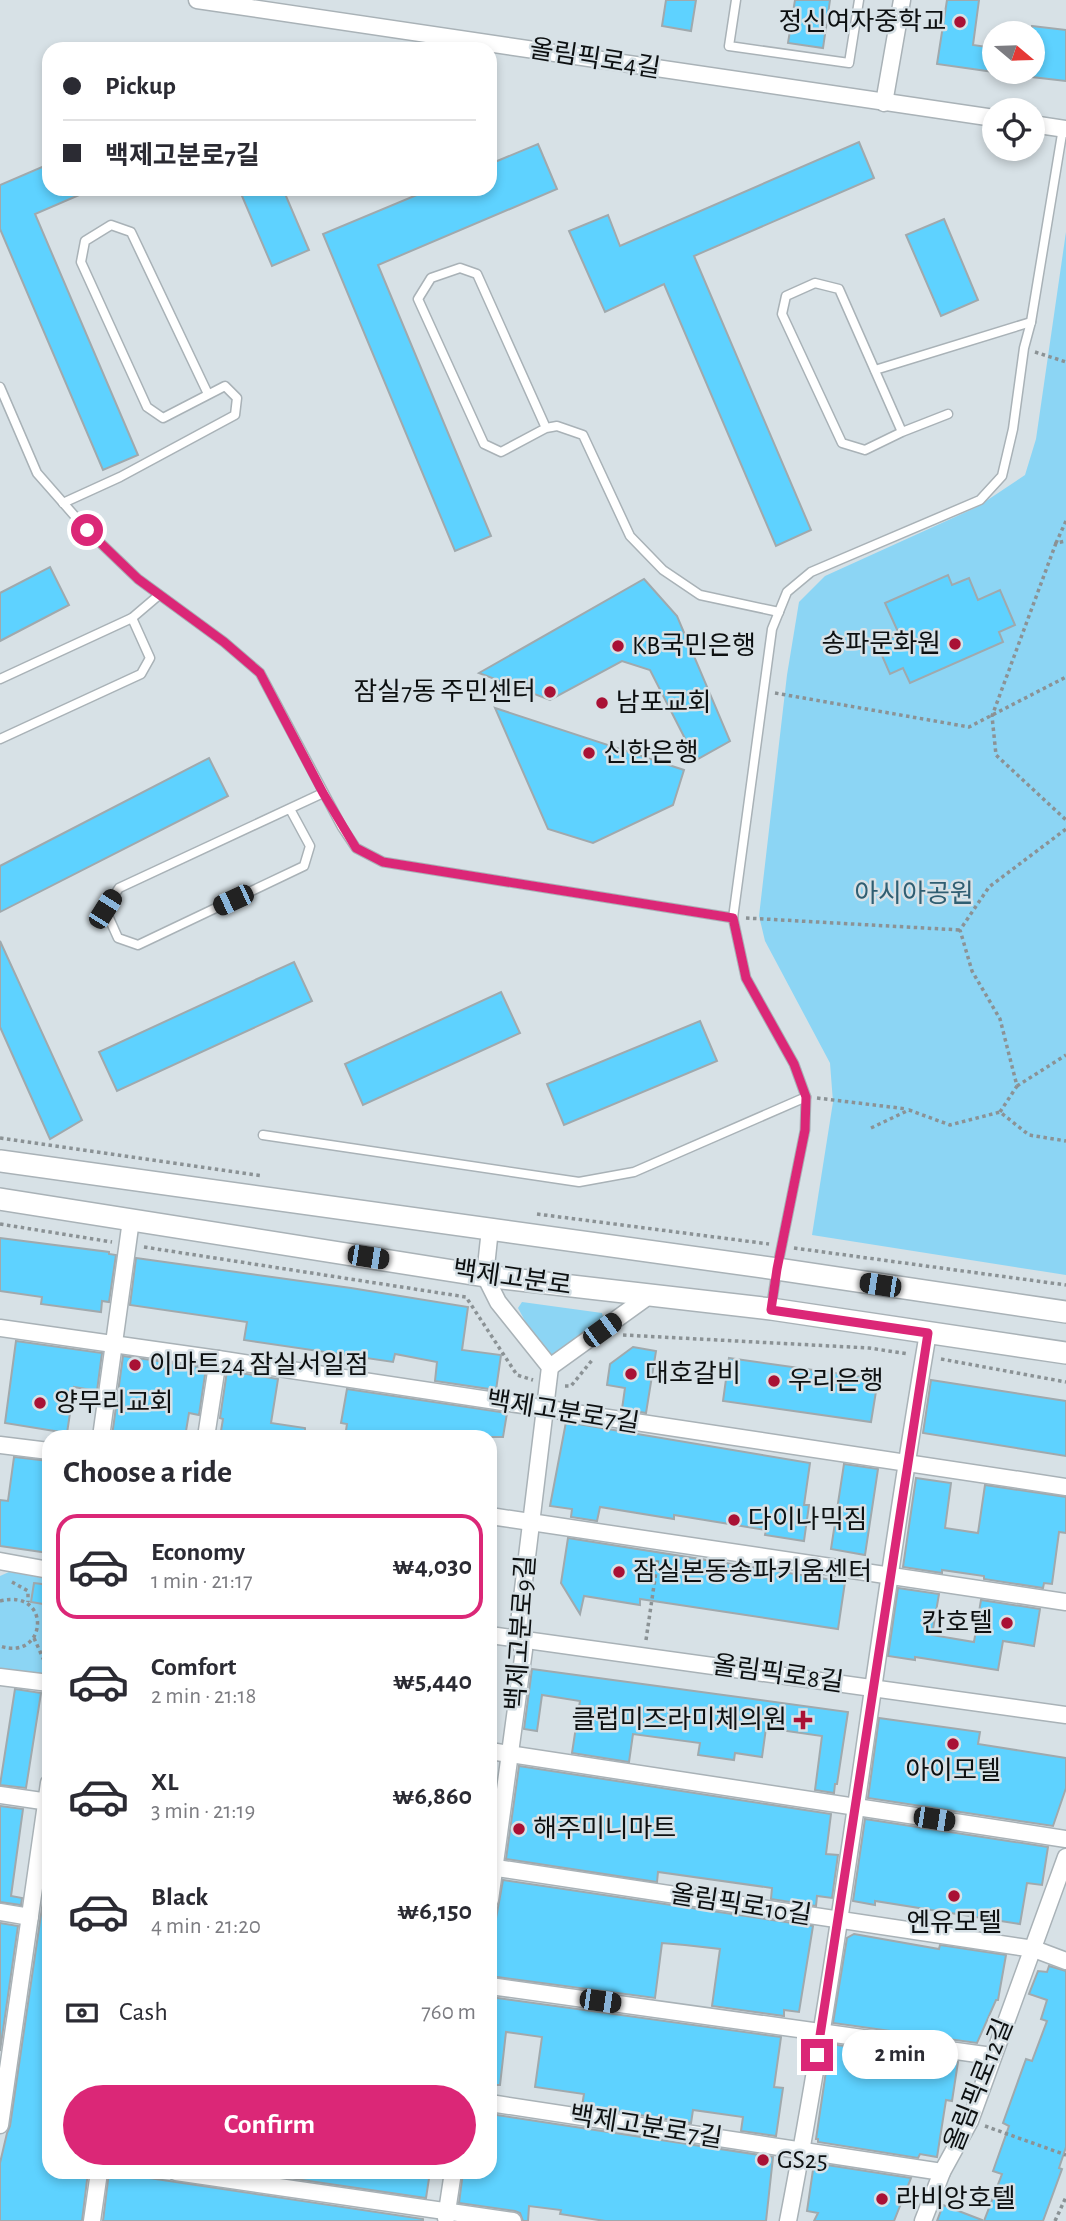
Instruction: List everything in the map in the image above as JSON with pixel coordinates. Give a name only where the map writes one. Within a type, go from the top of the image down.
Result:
[{"type":"main road","name":"백제고분로","points":[[0,1161],[1066,1312]]},
{"type":"main road","name":"백제고분로","points":[[0,1199],[485,1276],[771,1310],[1066,1353]]},
{"type":"street","name":"올림픽로4길","points":[[197,0],[250,3],[982,116]]},
{"type":"street","points":[[884,103],[901,0]]},
{"type":"street","points":[[1045,126],[1065,128]]},
{"type":"street","points":[[102,1430],[131,1220]]},
{"type":"street","points":[[490,1229],[485,1276],[498,1302],[550,1367],[650,1296]]},
{"type":"street","name":"백제고분로7길","points":[[0,1328],[1066,1487]]},
{"type":"street","points":[[788,2221],[821,2031],[928,1333]]},
{"type":"street","points":[[207,1430],[218,1359]]},
{"type":"street","name":"백제고분로9길","points":[[497,1836],[524,1650],[517,1639],[550,1367]]},
{"type":"street","points":[[0,1445],[42,1450]]},
{"type":"street","points":[[497,1517],[661,1542],[700,1554],[810,1570],[891,1576],[1066,1602]]},
{"type":"street","points":[[0,1561],[42,1569]]},
{"type":"street","name":"올림픽로8길","points":[[497,1635],[1066,1714]]},
{"type":"street","points":[[0,1677],[42,1682]]},
{"type":"street","points":[[497,1752],[1066,1839]]},
{"type":"street","points":[[0,1795],[42,1801]]},
{"type":"street","points":[[0,2125],[7,2027],[30,1917],[42,1840]]},
{"type":"street","points":[[1034,1949],[1066,1857]]},
{"type":"street","name":"올림픽로10길","points":[[497,1868],[1034,1949],[1066,1961]]},
{"type":"street","points":[[0,1912],[30,1917]]},
{"type":"street","name":"올림픽로12길","points":[[923,2221],[942,2172],[970,2121],[1034,1949]]},
{"type":"street","points":[[497,1987],[992,2056]]},
{"type":"street","name":"백제고분로7길","points":[[497,2104],[942,2172]]},
{"type":"street","points":[[92,2221],[98,2179]]},
{"type":"street","points":[[219,2179],[447,2216],[513,2221]]},
{"type":"street","points":[[447,2216],[452,2179]]},
{"type":"lane","points":[[736,0],[729,46],[849,64],[859,0]]},
{"type":"lane","points":[[771,1310],[805,1130],[806,1097],[794,1064],[746,978],[733,918],[772,629],[788,592],[811,572],[980,500],[1002,477],[1013,429],[1024,348],[1031,322],[1065,128]]},
{"type":"lane","points":[[63,503],[120,477],[234,415],[237,398],[225,386],[163,418],[147,407],[81,262],[85,241],[111,225],[131,232],[208,394]]},
{"type":"lane","points":[[545,428],[477,274],[460,268],[431,278],[418,299],[484,444],[501,452],[545,428],[557,426],[583,435],[629,536],[663,570],[700,595],[779,612]]},
{"type":"lane","points":[[902,432],[839,289],[815,283],[786,296],[782,314],[842,443],[865,450],[948,414]]},
{"type":"lane","points":[[875,369],[1031,322]]},
{"type":"lane","points":[[0,387],[2,399],[37,473],[87,530],[138,579],[224,642],[260,673],[323,793],[356,848],[383,862],[733,918]]},
{"type":"lane","points":[[0,679],[132,618],[159,595]]},
{"type":"lane","points":[[0,738],[141,674],[150,658],[132,618]]},
{"type":"lane","points":[[290,809],[310,846],[304,866],[138,945],[118,938],[105,909],[119,888],[323,793]]},
{"type":"lane","points":[[263,1135],[579,1182],[634,1172],[806,1097]]},
{"type":"path","points":[[1024,348],[1066,362]]},
{"type":"path","points":[[1066,521],[992,716],[996,755],[1066,820]]},
{"type":"path","points":[[1056,542],[1066,541]]},
{"type":"path","points":[[763,691],[969,727],[1066,677]]},
{"type":"path","points":[[960,930],[989,887],[1066,829]]},
{"type":"path","points":[[733,918],[960,930]]},
{"type":"path","points":[[960,930],[972,971],[1000,1019],[1017,1086]]},
{"type":"path","points":[[806,1097],[909,1110],[950,1125],[1000,1112],[1017,1086],[1066,1055]]},
{"type":"path","points":[[871,1128],[909,1110]]},
{"type":"path","points":[[1000,1112],[1029,1135],[1066,1141]]},
{"type":"path","points":[[0,1138],[276,1177]]},
{"type":"path","points":[[537,1214],[1066,1285]]},
{"type":"path","points":[[0,1224],[466,1297],[517,1375],[548,1384],[571,1386],[596,1355]]},
{"type":"path","points":[[612,1334],[869,1348],[1066,1381]]},
{"type":"path","points":[[644,1656],[661,1542]]},
{"type":"path","points":[[0,1646],[9,1649],[27,1645],[34,1638],[38,1626],[36,1613],[28,1602],[28,1591],[10,1581]]},
{"type":"path","points":[[0,1601],[14,1598],[28,1602]]},
{"type":"path","points":[[34,1638],[42,1659]]},
{"type":"path","points":[[970,2121],[1066,2155]]},
{"type":"path","points":[[1055,2221],[1066,2197]]},
{"type":"green space","name":"아시아공원","points":[[1066,232],[1066,1275],[812,1235],[833,1102],[830,1063],[765,941],[759,916],[787,675],[799,602],[825,576],[977,507],[1025,475],[1036,439]]},
{"type":"green space","points":[[522,1302],[602,1313],[604,1321],[554,1359],[545,1358],[518,1308]]},
{"type":"green space","points":[[9,1572],[42,1578],[42,1677],[0,1672],[0,1576]]},
{"type":"building","points":[[666,0],[696,0],[691,31],[662,26]]},
{"type":"building","points":[[795,0],[830,0],[823,48],[788,43]]},
{"type":"building","name":"정신여자중학교","points":[[947,0],[979,0],[973,45],[982,46],[982,70],[937,64]]},
{"type":"building","points":[[1045,28],[1066,30],[1066,81],[1045,79]]},
{"type":"building","points":[[859,142],[874,178],[694,256],[811,530],[776,546],[664,284],[605,312],[569,231],[608,215],[620,246]]},
{"type":"building","points":[[538,144],[557,189],[378,265],[491,536],[455,551],[323,234],[414,196],[497,196],[497,161]]},
{"type":"building","points":[[42,167],[42,196],[77,196],[35,214],[138,455],[103,470],[0,229],[0,185]]},
{"type":"building","points":[[242,196],[286,196],[309,250],[272,266]]},
{"type":"building","points":[[944,219],[978,300],[941,316],[906,235]]},
{"type":"building","points":[[50,567],[69,605],[0,641],[0,593]]},
{"type":"building","points":[[948,575],[952,585],[969,578],[978,600],[1000,590],[1015,625],[999,632],[1003,642],[910,683],[903,668],[890,674],[877,644],[899,634],[885,603]]},
{"type":"building","points":[[644,579],[677,616],[730,741],[696,760],[650,670],[622,661],[550,700],[479,673]]},
{"type":"building","points":[[495,708],[684,770],[673,805],[593,843],[548,829]]},
{"type":"building","points":[[209,758],[228,796],[0,912],[0,866]]},
{"type":"building","points":[[0,941],[82,1120],[50,1139],[0,1027]]},
{"type":"building","points":[[294,962],[312,1001],[117,1091],[99,1052]]},
{"type":"building","points":[[501,992],[520,1033],[363,1105],[345,1064]]},
{"type":"building","points":[[700,1021],[717,1061],[564,1125],[547,1084]]},
{"type":"building","points":[[0,1238],[116,1255],[109,1302],[102,1301],[101,1312],[41,1304],[42,1297],[0,1291]]},
{"type":"building","points":[[136,1258],[468,1307],[462,1350],[501,1355],[496,1390],[435,1381],[437,1362],[395,1354],[393,1362],[244,1340],[247,1322],[130,1305]]},
{"type":"building","points":[[16,1341],[102,1353],[97,1391],[74,1387],[67,1430],[48,1430],[5,1423]]},
{"type":"building","name":"대호갈비","points":[[633,1347],[656,1351],[646,1413],[622,1409],[625,1388],[607,1385],[610,1364]]},
{"type":"building","points":[[123,1356],[206,1368],[199,1415],[189,1413],[186,1430],[113,1430]]},
{"type":"building","points":[[729,1358],[878,1379],[871,1422],[723,1401]]},
{"type":"building","points":[[227,1371],[278,1379],[271,1423],[305,1430],[221,1430],[223,1419],[220,1418]]},
{"type":"building","points":[[931,1380],[1066,1401],[1066,1456],[923,1433]]},
{"type":"building","points":[[347,1389],[507,1413],[503,1437],[497,1437],[497,1430],[346,1430],[347,1424],[341,1423]]},
{"type":"building","points":[[566,1422],[810,1463],[804,1505],[809,1505],[804,1541],[765,1535],[766,1530],[674,1515],[674,1519],[600,1507],[597,1521],[571,1517],[572,1509],[550,1506]]},
{"type":"building","points":[[14,1457],[42,1460],[42,1552],[0,1546],[0,1500],[8,1501]]},
{"type":"building","points":[[844,1464],[878,1469],[865,1555],[831,1549]]},
{"type":"building","points":[[916,1478],[951,1483],[945,1528],[978,1533],[985,1485],[1066,1497],[1066,1533],[1059,1532],[1052,1584],[1044,1583],[1043,1588],[984,1579],[984,1576],[903,1567]]},
{"type":"building","points":[[568,1538],[845,1582],[838,1629],[640,1599],[640,1605],[584,1596],[580,1614],[561,1583]]},
{"type":"building","points":[[34,1583],[42,1584],[42,1604],[31,1602]]},
{"type":"building","points":[[898,1588],[939,1594],[932,1635],[974,1642],[981,1600],[1040,1609],[1034,1646],[1003,1641],[998,1670],[915,1657],[915,1660],[888,1656]]},
{"type":"building","points":[[532,1669],[848,1712],[834,1793],[815,1790],[822,1736],[766,1728],[762,1757],[735,1753],[734,1760],[698,1755],[700,1743],[633,1734],[629,1762],[572,1753],[580,1701],[542,1695],[537,1731],[524,1729]]},
{"type":"building","points":[[15,1689],[41,1693],[26,1788],[0,1785]]},
{"type":"building","points":[[879,1718],[980,1732],[978,1744],[1066,1758],[1066,1788],[1053,1826],[868,1798]]},
{"type":"building","points":[[519,1766],[831,1814],[826,1854],[838,1855],[832,1898],[817,1896],[816,1906],[771,1899],[772,1888],[658,1872],[657,1882],[506,1859]]},
{"type":"building","points":[[0,1806],[23,1809],[11,1896],[22,1898],[21,1905],[0,1902]]},
{"type":"building","points":[[865,1819],[1048,1847],[1042,1885],[1027,1883],[1020,1924],[875,1901],[875,1905],[853,1901]]},
{"type":"building","points":[[503,1880],[813,1926],[799,2012],[784,2010],[784,2016],[712,2006],[720,1949],[662,1943],[655,1998],[497,1977],[497,1913]]},
{"type":"building","points":[[42,1908],[42,2179],[87,2179],[82,2221],[0,2221],[0,2163],[10,2126]]},
{"type":"building","points":[[0,1923],[18,1926],[0,2051]]},
{"type":"building","points":[[854,1934],[939,1949],[940,1945],[1006,1955],[998,2000],[977,2043],[833,2023],[847,1938]]},
{"type":"building","points":[[1049,1966],[1066,1971],[1066,2147],[1059,2168],[1062,2169],[1043,2221],[984,2221],[1002,2174],[993,2171],[1009,2126],[1003,2123],[1026,2059],[1032,2061],[1047,2021],[1041,2019],[1047,2000],[1029,1994],[1038,1971],[1047,1972]]},
{"type":"building","points":[[497,1998],[781,2037],[774,2087],[783,2088],[776,2136],[741,2131],[743,2117],[693,2110],[691,2123],[582,2106],[584,2094],[535,2087],[542,2037],[506,2032],[500,2085],[497,2085]]},
{"type":"building","points":[[830,2044],[958,2062],[952,2101],[946,2100],[937,2157],[920,2154],[918,2158],[818,2142],[816,2139]]},
{"type":"building","points":[[497,2115],[773,2157],[766,2221],[605,2221],[560,2214],[561,2210],[529,2206],[528,2221],[523,2221],[520,2213],[515,2211],[459,2203],[462,2179],[497,2179]]},
{"type":"building","points":[[814,2163],[911,2178],[894,2221],[814,2221],[818,2213],[807,2211]]},
{"type":"building","points":[[108,2179],[156,2179],[423,2219],[423,2221],[103,2221]]},
{"type":"building","points":[[295,2179],[429,2179],[426,2198]]},
{"type":"building","points":[[943,2205],[982,2220],[982,2221],[937,2221]]},
{"type":"place","name":"정신여자중학교","points":[[960,22]]},
{"type":"place","name":"송파문화원","points":[[955,644]]},
{"type":"place","name":"KB국민은행","points":[[618,646]]},
{"type":"place","name":"잠실7동 주민센터","points":[[550,692]]},
{"type":"place","name":"남포교회","points":[[602,703]]},
{"type":"place","name":"신한은행","points":[[589,753]]},
{"type":"place","name":"이마트24 잠실서일점","points":[[135,1365]]},
{"type":"place","name":"대호갈비","points":[[631,1374]]},
{"type":"place","name":"우리은행","points":[[774,1381]]},
{"type":"place","name":"양무리교회","points":[[40,1403]]},
{"type":"place","name":"다이나믹짐","points":[[734,1520]]},
{"type":"place","name":"잠실본동송파키움센터","points":[[619,1572]]},
{"type":"place","name":"칸호텔","points":[[1007,1623]]},
{"type":"place","name":"클럽미즈라미체의원","points":[[803,1720]]},
{"type":"place","name":"아이모텔","points":[[953,1744]]},
{"type":"place","name":"해주미니마트","points":[[519,1829]]},
{"type":"place","name":"엔유모텔","points":[[954,1896]]},
{"type":"place","name":"GS25","points":[[763,2160]]},
{"type":"place","name":"라비앙호텔","points":[[882,2199]]},
{"type":"route","points":[[87,530],[138,579],[224,642],[260,673],[323,793],[356,848],[383,862],[733,918],[746,978],[794,1064],[806,1097],[805,1130],[771,1310],[928,1333],[817,2055]]}]
